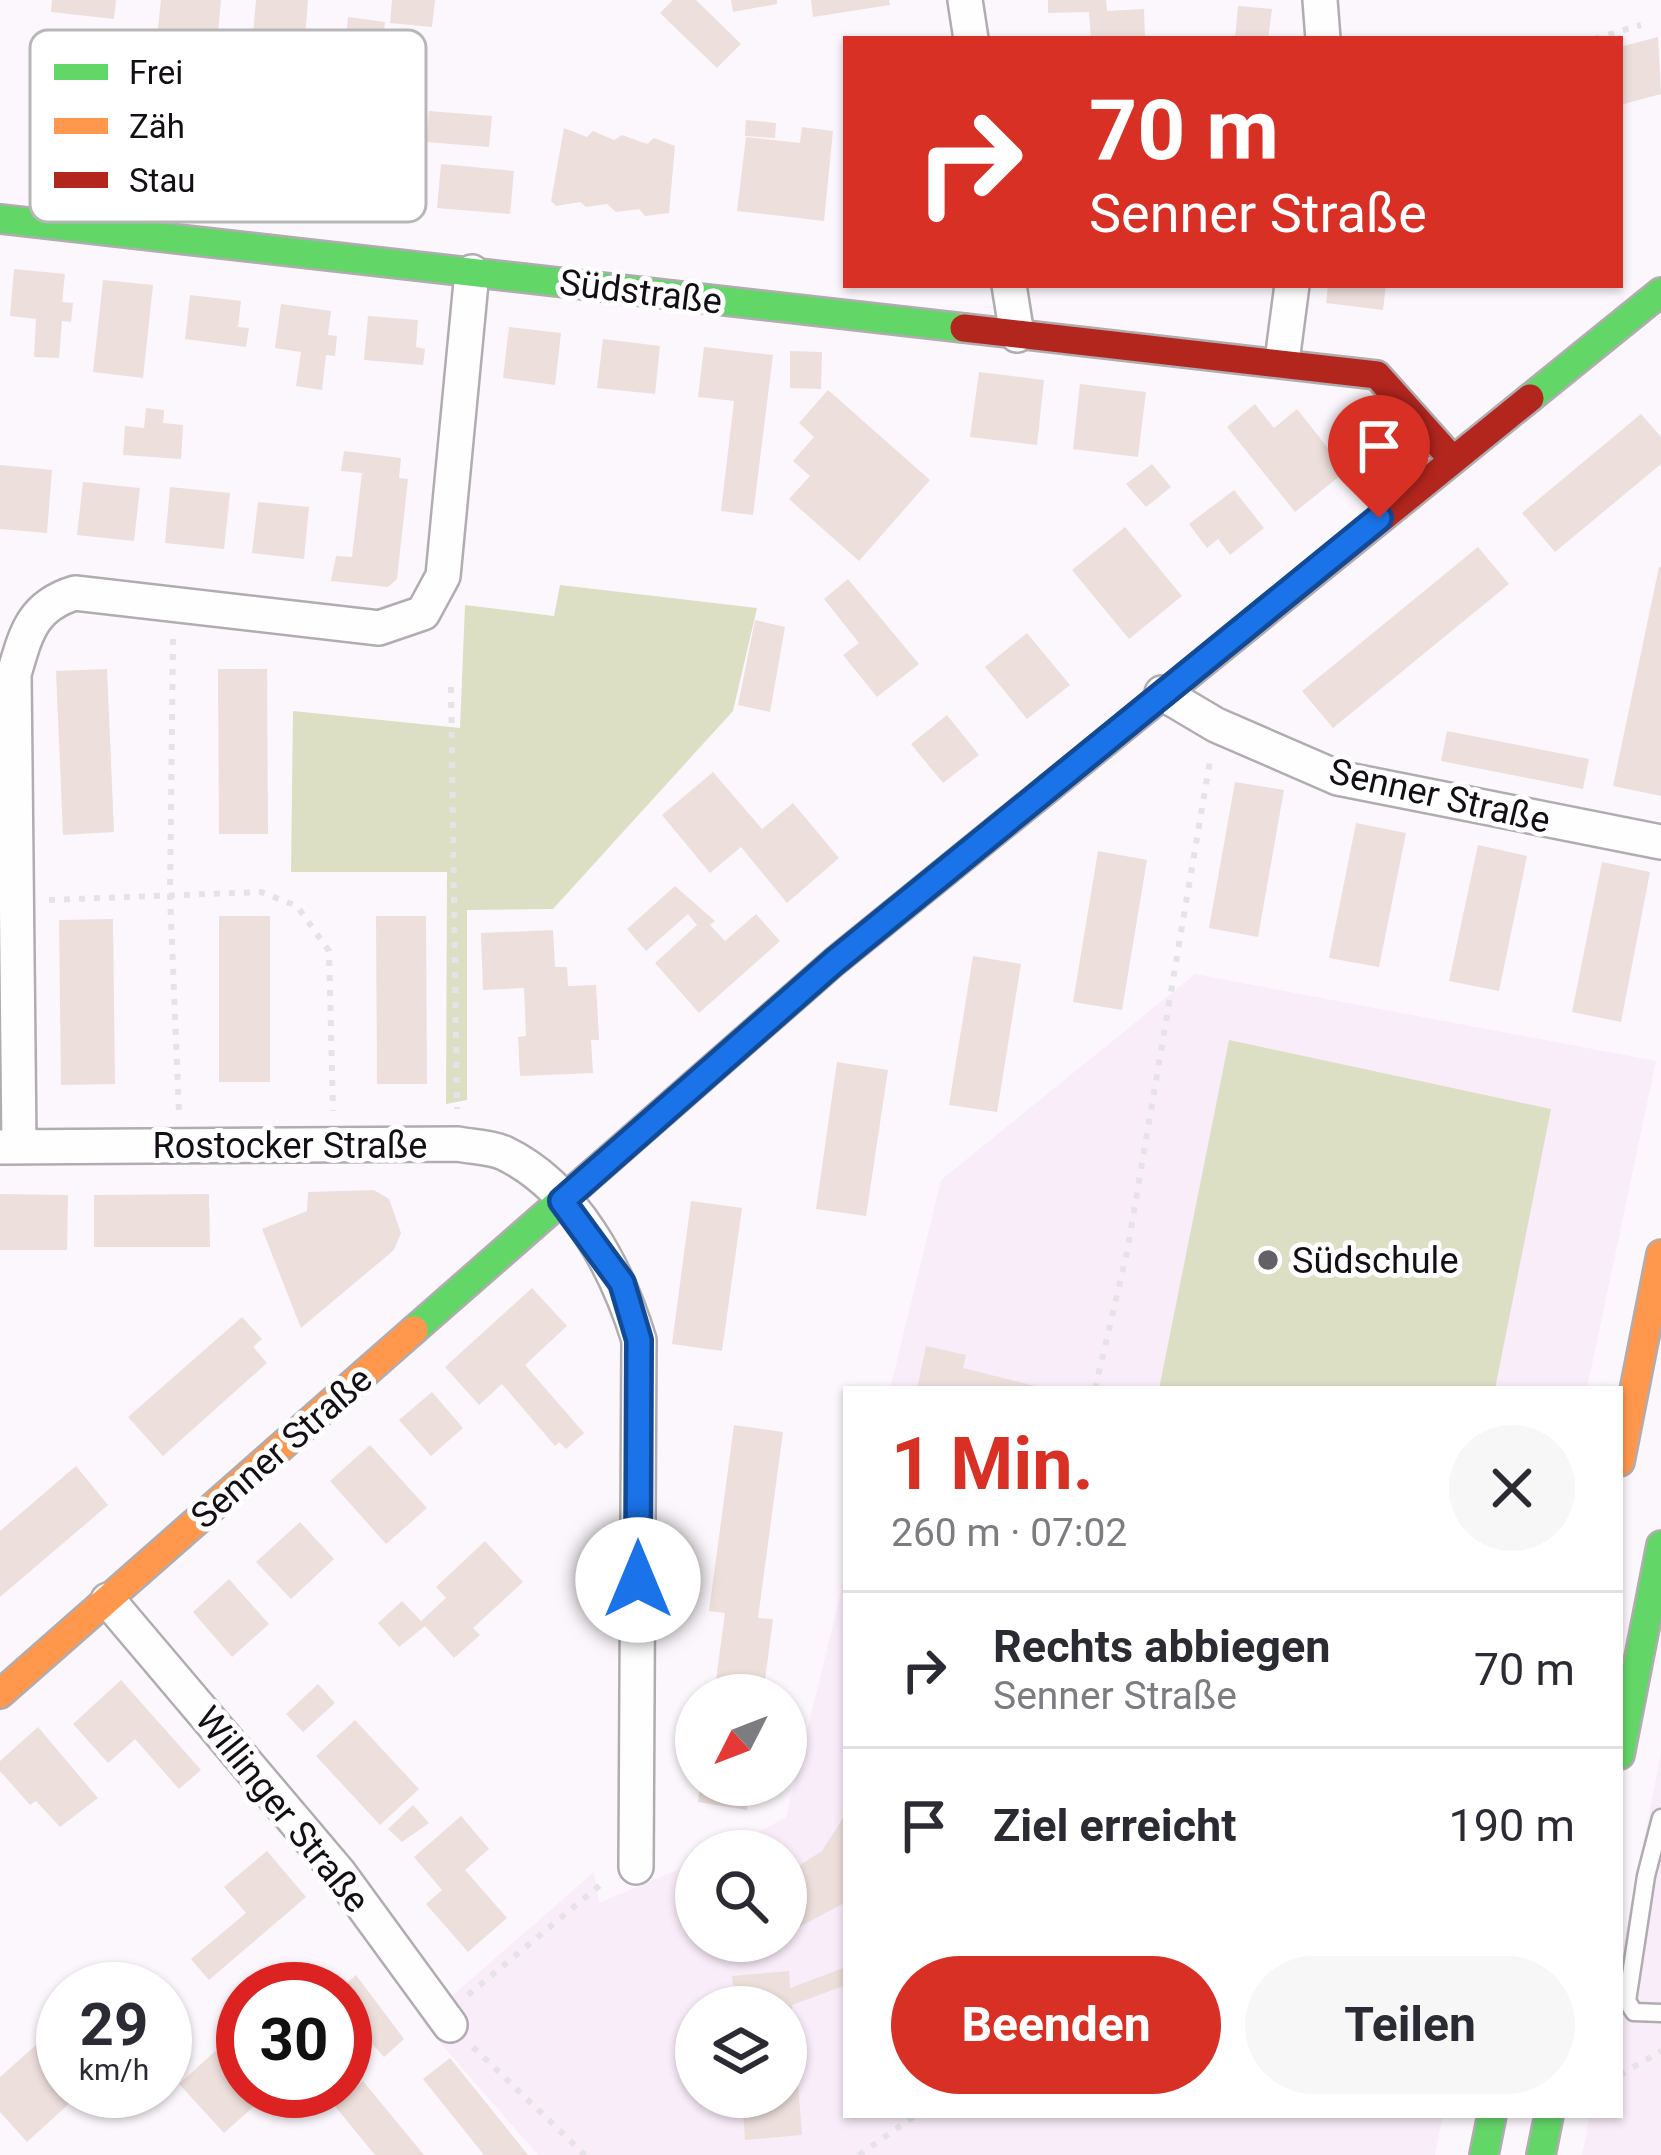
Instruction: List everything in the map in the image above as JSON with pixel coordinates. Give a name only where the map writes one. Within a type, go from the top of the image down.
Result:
[{"type":"street","points":[[965,0],[971,36]]},
{"type":"street","points":[[1319,0],[1323,36]]},
{"type":"street","name":"Südstraße","points":[[0,219],[1377,375],[1451,460]]},
{"type":"street","points":[[10,1147],[18,902],[14,674],[29,622],[49,601],[75,593],[379,628],[423,614],[442,576],[472,272]]},
{"type":"street","points":[[1009,288],[1017,335]]},
{"type":"street","points":[[1282,361],[1292,288]]},
{"type":"street","name":"Senner Straße","points":[[2,1688],[834,962],[1661,292]]},
{"type":"street","points":[[1594,343],[1628,332],[1657,332]]},
{"type":"street","name":"Senner Straße","points":[[1162,693],[1216,724],[1338,778],[1661,842]]},
{"type":"street","name":"Rostocker Straße","points":[[10,1147],[458,1144],[502,1152],[562,1201]]},
{"type":"street","points":[[562,1201],[622,1283],[639,1340],[636,1868]]},
{"type":"street","points":[[1623,1447],[1661,1254]]},
{"type":"street","points":[[1623,1740],[1661,1544]]},
{"type":"street","name":"Willinger Straße","points":[[108,1600],[339,1873],[450,2025]]},
{"type":"street","points":[[1484,2155],[1491,2118]]},
{"type":"street","points":[[1541,2155],[1548,2118]]},
{"type":"lane","points":[[1661,1818],[1646,1876],[1627,2001],[1634,2012],[1661,2013]]},
{"type":"path","points":[[1605,36],[1641,26]]},
{"type":"path","points":[[173,604],[170,895],[180,1145]]},
{"type":"path","points":[[451,687],[458,1144]]},
{"type":"path","points":[[1096,1386],[1127,1252],[1216,724]]},
{"type":"path","points":[[18,902],[261,892],[297,906],[329,951],[333,1144]]},
{"type":"path","points":[[585,2155],[450,2025],[469,1993],[595,1886],[636,1868]]},
{"type":"path","points":[[1623,2073],[1661,2051]]},
{"type":"path","points":[[859,2155],[912,2118]]},
{"type":"shaded area","name":"Südschule","points":[[1195,974],[1656,1061],[1588,1386],[891,1386],[941,1180]]},
{"type":"shaded area","points":[[843,1583],[843,2118],[1442,2118],[1435,2155],[538,2155],[422,2022],[594,1872],[599,1903],[675,1871],[675,1962],[807,1962],[807,1830],[762,1830],[786,1817],[789,1806],[807,1806],[807,1731]]},
{"type":"shaded area","points":[[1661,1753],[1661,2155],[1582,2155],[1589,2118],[1623,2118],[1623,1946]]},
{"type":"green space","points":[[560,585],[757,608],[733,711],[553,909],[467,910],[467,1100],[446,1104],[447,872],[291,872],[293,711],[460,728],[465,605],[554,616]]},
{"type":"green space","points":[[1229,1040],[1551,1109],[1496,1386],[1160,1386]]},
{"type":"building","points":[[52,0],[116,0],[114,19],[51,12]]},
{"type":"building","points":[[161,0],[221,0],[218,30],[158,30]]},
{"type":"building","points":[[256,0],[308,0],[306,30],[253,30]]},
{"type":"building","points":[[392,0],[435,0],[432,27],[390,23]]},
{"type":"building","points":[[673,0],[696,0],[741,44],[717,68],[660,13]]},
{"type":"building","points":[[731,0],[777,0],[777,4],[733,12]]},
{"type":"building","points":[[811,0],[889,0],[890,5],[813,17]]},
{"type":"building","points":[[1048,0],[1106,0],[1107,11],[1144,9],[1145,36],[1091,36],[1089,12],[1048,13]]},
{"type":"building","points":[[1238,6],[1272,9],[1268,36],[1235,36]]},
{"type":"building","points":[[348,17],[385,22],[384,30],[347,30]]},
{"type":"building","points":[[1658,37],[1661,94],[1623,104],[1623,46]]},
{"type":"building","points":[[429,111],[492,116],[489,147],[426,142]]},
{"type":"building","points":[[746,120],[776,123],[775,138],[745,136]]},
{"type":"building","points":[[802,127],[833,131],[824,221],[737,211],[746,137],[800,143]]},
{"type":"building","points":[[564,128],[587,137],[593,131],[614,140],[622,135],[647,144],[654,138],[675,146],[669,213],[645,216],[639,209],[616,212],[607,204],[586,207],[580,202],[556,206],[551,201]]},
{"type":"building","points":[[441,164],[514,171],[510,214],[437,208]]},
{"type":"building","points":[[14,269],[65,274],[62,302],[73,303],[71,322],[62,321],[59,358],[34,357],[36,319],[10,316]]},
{"type":"building","points":[[103,280],[153,285],[143,378],[93,372]]},
{"type":"building","points":[[1328,288],[1386,288],[1383,310],[1326,303]]},
{"type":"building","points":[[190,295],[241,301],[238,327],[249,328],[246,347],[185,339]]},
{"type":"building","points":[[281,304],[331,311],[328,335],[337,336],[335,356],[326,355],[322,390],[296,386],[301,352],[275,348]]},
{"type":"building","points":[[368,316],[418,320],[416,347],[425,349],[423,365],[364,360]]},
{"type":"building","points":[[509,327],[561,333],[555,385],[503,378]]},
{"type":"building","points":[[603,339],[660,346],[655,394],[597,388]]},
{"type":"building","points":[[704,347],[773,355],[753,515],[721,511],[734,401],[698,397]]},
{"type":"building","points":[[790,351],[822,352],[821,389],[790,388]]},
{"type":"building","points":[[979,372],[1044,380],[1037,445],[970,437]]},
{"type":"building","points":[[1080,384],[1146,392],[1138,457],[1073,449]]},
{"type":"building","points":[[828,390],[930,480],[859,561],[789,499],[810,476],[793,461],[814,437],[799,423]]},
{"type":"building","points":[[1255,404],[1274,428],[1297,409],[1346,471],[1295,512],[1227,427]]},
{"type":"building","points":[[146,408],[164,410],[163,423],[183,425],[181,459],[123,455],[125,426],[144,428]]},
{"type":"building","points":[[1641,414],[1661,437],[1661,464],[1555,552],[1522,513]]},
{"type":"building","points":[[344,451],[401,458],[399,478],[408,479],[397,579],[388,587],[331,581],[336,556],[352,557],[362,473],[341,471]]},
{"type":"building","points":[[1152,464],[1171,487],[1146,507],[1126,484]]},
{"type":"building","points":[[0,465],[52,470],[47,533],[0,529]]},
{"type":"building","points":[[83,482],[140,488],[134,541],[77,535]]},
{"type":"building","points":[[170,487],[230,493],[224,549],[165,543]]},
{"type":"building","points":[[1234,490],[1264,528],[1230,555],[1218,539],[1207,548],[1189,524]]},
{"type":"building","points":[[258,502],[309,507],[304,559],[252,553]]},
{"type":"building","points":[[1125,527],[1182,596],[1129,639],[1072,570]]},
{"type":"building","points":[[1478,547],[1509,584],[1333,728],[1302,691]]},
{"type":"building","points":[[1661,567],[1661,796],[1613,786]]},
{"type":"building","points":[[848,579],[919,664],[877,697],[843,655],[859,643],[824,599]]},
{"type":"building","points":[[755,620],[785,627],[770,712],[738,705]]},
{"type":"building","points":[[1027,633],[1070,685],[1027,719],[985,667]]},
{"type":"building","points":[[107,669],[114,832],[63,835],[56,671]]},
{"type":"building","points":[[218,669],[267,669],[268,834],[219,834]]},
{"type":"building","points":[[947,715],[979,755],[943,783],[911,744]]},
{"type":"building","points":[[1447,731],[1589,759],[1583,789],[1441,761]]},
{"type":"building","points":[[713,772],[762,829],[793,803],[839,858],[787,903],[741,847],[710,873],[662,815]]},
{"type":"building","points":[[1235,782],[1284,790],[1258,937],[1209,928]]},
{"type":"building","points":[[1356,823],[1406,833],[1379,967],[1329,958]]},
{"type":"building","points":[[1478,845],[1527,856],[1499,991],[1449,981]]},
{"type":"building","points":[[1098,851],[1147,860],[1122,1010],[1073,1002]]},
{"type":"building","points":[[1602,862],[1650,872],[1621,1022],[1572,1012]]},
{"type":"building","points":[[675,886],[715,921],[710,925],[725,941],[756,914],[780,941],[699,1013],[655,963],[697,925],[688,914],[646,951],[627,929]]},
{"type":"building","points":[[219,916],[270,916],[270,1082],[219,1082]]},
{"type":"building","points":[[376,916],[426,916],[427,1084],[377,1084]]},
{"type":"building","points":[[113,919],[115,1084],[61,1085],[59,920]]},
{"type":"building","points":[[553,930],[555,967],[567,967],[568,986],[596,985],[599,1040],[591,1040],[593,1073],[520,1076],[518,1037],[526,1036],[524,988],[483,990],[481,933]]},
{"type":"building","points":[[973,956],[1021,964],[997,1112],[949,1105]]},
{"type":"building","points":[[837,1062],[888,1070],[866,1216],[816,1209]]},
{"type":"building","points":[[374,1190],[389,1199],[401,1233],[394,1250],[301,1328],[262,1229],[307,1211],[308,1192]]},
{"type":"building","points":[[0,1194],[68,1195],[67,1250],[0,1250]]},
{"type":"building","points":[[209,1194],[210,1247],[94,1247],[94,1195]]},
{"type":"building","points":[[691,1201],[742,1208],[722,1351],[672,1344]]},
{"type":"building","points":[[532,1288],[567,1326],[525,1365],[584,1433],[566,1449],[559,1442],[555,1446],[502,1384],[479,1405],[445,1367]]},
{"type":"building","points":[[242,1317],[262,1339],[253,1347],[267,1363],[163,1456],[128,1417]]},
{"type":"building","points":[[926,1346],[966,1355],[963,1368],[1035,1386],[918,1386]]},
{"type":"building","points":[[432,1392],[463,1428],[431,1456],[399,1420]]},
{"type":"building","points":[[734,1425],[783,1432],[758,1618],[773,1619],[766,1674],[717,1674],[725,1613],[709,1611]]},
{"type":"building","points":[[370,1445],[427,1508],[386,1544],[330,1481]]},
{"type":"building","points":[[76,1466],[108,1505],[0,1597],[0,1531]]},
{"type":"building","points":[[300,1522],[334,1559],[291,1599],[256,1562]]},
{"type":"building","points":[[485,1541],[523,1582],[473,1628],[480,1635],[454,1658],[425,1626],[399,1647],[378,1623],[402,1601],[421,1621],[446,1598],[436,1587]]},
{"type":"building","points":[[229,1579],[269,1624],[232,1657],[193,1612]]},
{"type":"building","points":[[121,1680],[201,1770],[179,1789],[135,1739],[108,1763],[73,1724]]},
{"type":"building","points":[[318,1684],[335,1703],[303,1732],[286,1714]]},
{"type":"building","points":[[355,1720],[419,1789],[380,1825],[316,1756]]},
{"type":"building","points":[[38,1727],[98,1798],[60,1827],[36,1801],[30,1805],[0,1771],[0,1761]]},
{"type":"building","points":[[413,1805],[429,1823],[402,1842],[388,1829]]},
{"type":"building","points":[[461,1816],[489,1849],[465,1870],[507,1918],[468,1952],[426,1904],[442,1890],[414,1857]]},
{"type":"building","points":[[843,1818],[843,1904],[807,1923],[807,1861],[822,1851]]},
{"type":"building","points":[[267,1851],[306,1897],[230,1962],[216,1962],[216,1974],[209,1980],[191,1959],[246,1913],[224,1887]]},
{"type":"building","points":[[843,1968],[843,1986],[807,1999],[807,1986],[795,1986]]},
{"type":"building","points":[[789,1971],[790,1986],[733,1986],[732,1976]]},
{"type":"building","points":[[372,1996],[404,2039],[384,2057],[372,2044]]},
{"type":"building","points":[[36,2045],[36,2118],[53,2118],[27,2142],[0,2112],[0,2077]]},
{"type":"building","points":[[216,2050],[216,2118],[241,2118],[224,2133],[192,2098],[192,2072]]},
{"type":"building","points":[[450,2058],[528,2155],[484,2155],[423,2079]]},
{"type":"building","points":[[372,2092],[424,2155],[375,2155],[345,2118],[372,2118]]},
{"type":"building","points":[[743,2118],[801,2118],[802,2135],[745,2140]]},
{"type":"traffic: fast","points":[[0,219],[964,328]]},
{"type":"traffic: fast","points":[[1530,398],[1661,292]]},
{"type":"traffic: fast","points":[[414,1330],[834,962],[1050,787]]},
{"type":"traffic: fast","points":[[1623,1740],[1661,1545]]},
{"type":"traffic: fast","points":[[1484,2155],[1491,2118]]},
{"type":"traffic: fast","points":[[1541,2155],[1548,2118]]},
{"type":"traffic: slow","points":[[1623,1447],[1661,1254]]},
{"type":"traffic: slow","points":[[0,1694],[414,1330]]},
{"type":"traffic: jam","points":[[964,328],[1377,375],[1452,459]]},
{"type":"traffic: jam","points":[[1050,787],[1530,398]]},
{"type":"place","name":"Südschule","points":[[1268,1260]]},
{"type":"route","points":[[638,1580],[639,1340],[622,1283],[582,1222],[562,1201],[834,962],[1379,518]]}]
